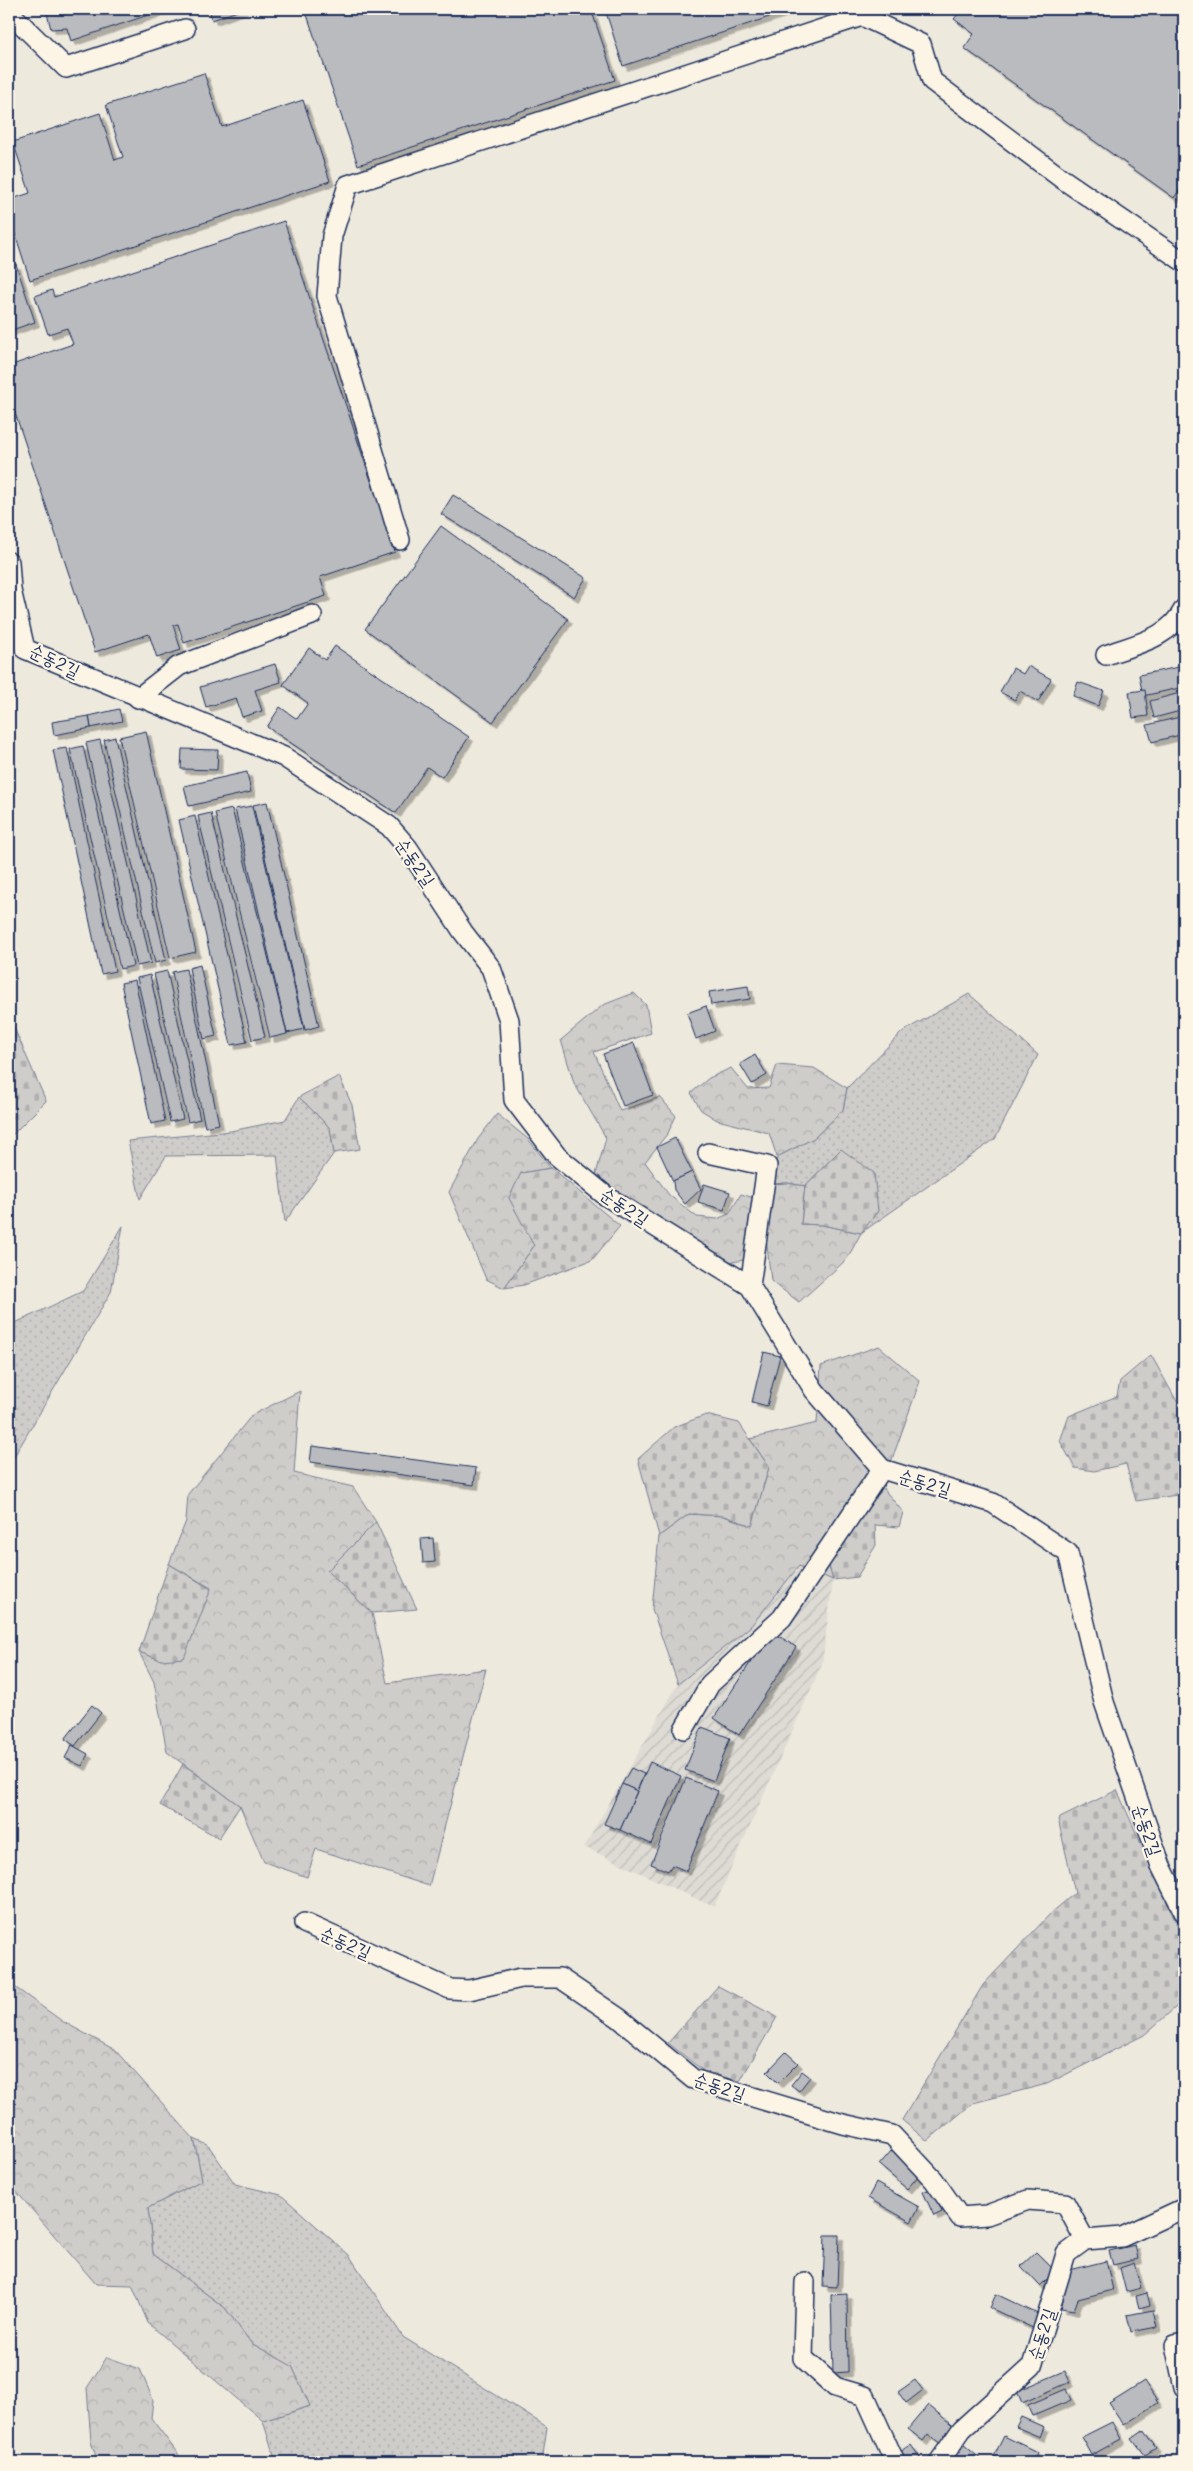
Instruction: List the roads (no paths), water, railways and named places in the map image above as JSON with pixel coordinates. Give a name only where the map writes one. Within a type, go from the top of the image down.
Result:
[{"type":"street","points":[[9,12],[66,68],[185,29]]},
{"type":"street","points":[[400,540],[327,296],[332,236],[348,185],[862,16],[921,44],[932,81],[1061,178],[1184,262]]},
{"type":"street","name":"순동2길","points":[[9,562],[11,590],[25,649],[138,698],[284,757],[389,826],[408,848],[463,932],[491,968],[509,1020],[514,1100],[557,1156],[606,1196],[750,1286],[814,1390],[882,1469],[993,1503],[1068,1553],[1104,1702],[1161,1866],[1184,1912]]},
{"type":"street","points":[[1106,655],[1166,633],[1179,619],[1184,609]]},
{"type":"street","points":[[138,698],[179,666],[312,615]]},
{"type":"street","points":[[708,1153],[767,1166],[750,1286]]},
{"type":"street","points":[[684,1729],[710,1684],[782,1618],[882,1469]]},
{"type":"street","name":"순동2길","points":[[304,1923],[450,1989],[469,1990],[521,1978],[560,1978],[619,2018],[693,2079],[843,2124],[892,2135],[934,2180],[960,2217],[987,2215],[1028,2200],[1065,2202],[1085,2240],[1066,2254],[1032,2366],[962,2429],[939,2462]]},
{"type":"street","points":[[1085,2240],[1122,2237],[1184,2208]]},
{"type":"street","points":[[805,2282],[803,2358],[835,2387],[865,2396],[895,2462]]},
{"type":"street","points":[[1184,2343],[1175,2345],[1184,2387]]}]
